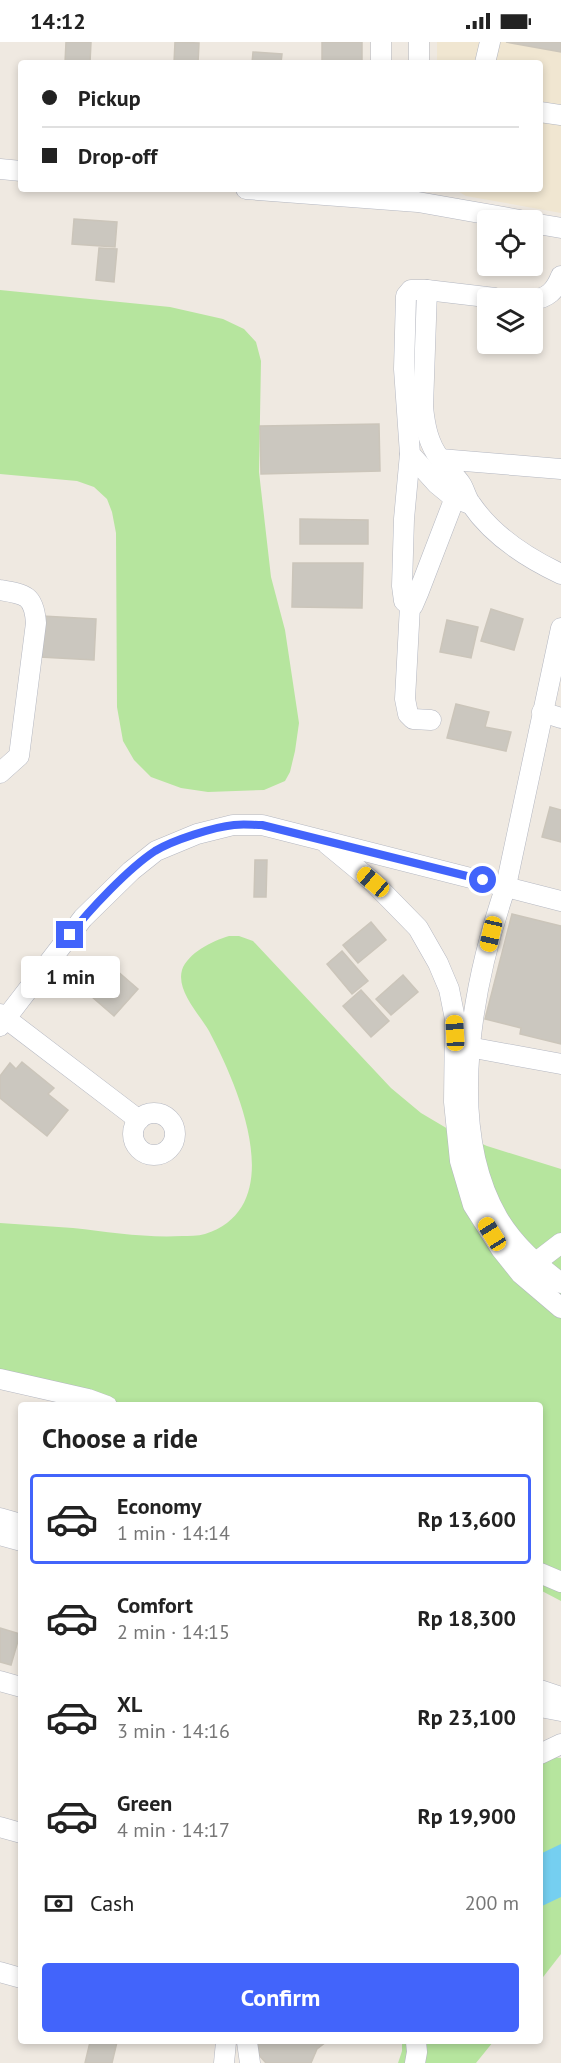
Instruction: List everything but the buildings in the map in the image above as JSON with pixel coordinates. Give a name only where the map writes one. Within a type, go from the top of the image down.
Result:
[{"type":"street","points":[[381,42],[381,60]]},
{"type":"street","points":[[419,42],[419,60]]},
{"type":"street","points":[[486,60],[490,42]]},
{"type":"street","points":[[543,112],[561,115]]},
{"type":"street","points":[[0,170],[18,171]]},
{"type":"street","points":[[320,192],[418,196],[478,210]]},
{"type":"street","points":[[543,225],[561,228]]},
{"type":"street","points":[[543,298],[551,294],[561,276]]},
{"type":"street","points":[[410,606],[404,601],[402,586],[404,519],[410,454],[404,369],[406,296],[411,290],[477,296]]},
{"type":"street","points":[[427,290],[423,407],[429,439],[462,495],[489,525],[513,546],[561,574]]},
{"type":"street","points":[[410,454],[437,484],[462,495]]},
{"type":"street","points":[[440,459],[561,469]]},
{"type":"street","points":[[431,720],[413,719],[407,710],[405,699],[410,606],[413,605],[462,495]]},
{"type":"street","points":[[0,590],[27,597],[33,604],[36,614],[9,755],[0,773]]},
{"type":"street","points":[[561,628],[506,886],[496,914],[478,992],[462,1046],[454,1102],[460,1161],[473,1205],[501,1249],[528,1269],[561,1308]]},
{"type":"street","points":[[542,712],[561,718]]},
{"type":"street","points":[[139,1120],[2,1020],[83,918],[131,871],[156,851],[197,834],[233,825],[262,825],[561,902]]},
{"type":"street","points":[[323,840],[373,882],[418,928],[449,989],[462,1046]]},
{"type":"street","points":[[462,1046],[561,1064]]},
{"type":"street","points":[[528,1269],[561,1243]]},
{"type":"street","points":[[528,1269],[561,1283]]},
{"type":"street","points":[[0,1379],[97,1402]]},
{"type":"street","points":[[0,1518],[18,1523]]},
{"type":"street","points":[[0,1535],[18,1540]]},
{"type":"street","points":[[543,1574],[561,1582]]},
{"type":"street","points":[[0,1681],[18,1686]]},
{"type":"street","points":[[543,1691],[561,1697]]},
{"type":"street","points":[[543,1708],[561,1711]]},
{"type":"street","points":[[543,1753],[561,1744]]},
{"type":"street","points":[[0,1827],[18,1832]]},
{"type":"street","points":[[0,1972],[18,1977]]},
{"type":"street","points":[[224,2063],[225,2044]]},
{"type":"street","points":[[247,2044],[250,2063]]},
{"type":"street","points":[[415,2063],[416,2044]]},
{"type":"shaded area","points":[[437,42],[561,42],[561,213],[466,196],[459,192],[543,192],[543,60],[437,60]]},
{"type":"green space","points":[[0,290],[170,307],[223,319],[244,329],[256,342],[261,361],[259,472],[271,577],[285,630],[299,723],[290,772],[285,781],[264,790],[208,792],[181,788],[151,777],[134,760],[123,741],[117,707],[116,533],[107,499],[94,487],[77,481],[0,474]]},
{"type":"green space","points":[[229,936],[239,936],[253,941],[391,1088],[421,1113],[448,1129],[487,1146],[561,1169],[561,1601],[543,1592],[543,1402],[58,1402],[0,1386],[0,1223],[141,1235],[196,1236],[205,1234],[231,1219],[246,1198],[252,1172],[250,1143],[243,1112],[221,1054],[190,1002],[182,986],[181,978],[182,970],[189,958],[215,941]]},
{"type":"green space","points":[[543,1758],[561,1758],[561,1954],[543,1977]]},
{"type":"green space","points":[[402,2044],[491,2044],[476,2063],[398,2063]]},
{"type":"water","points":[[561,1844],[561,1897],[543,1906],[543,1853]]},
{"type":"route","points":[[70,935],[83,918],[131,871],[156,851],[197,834],[233,825],[262,825],[483,880]]}]
